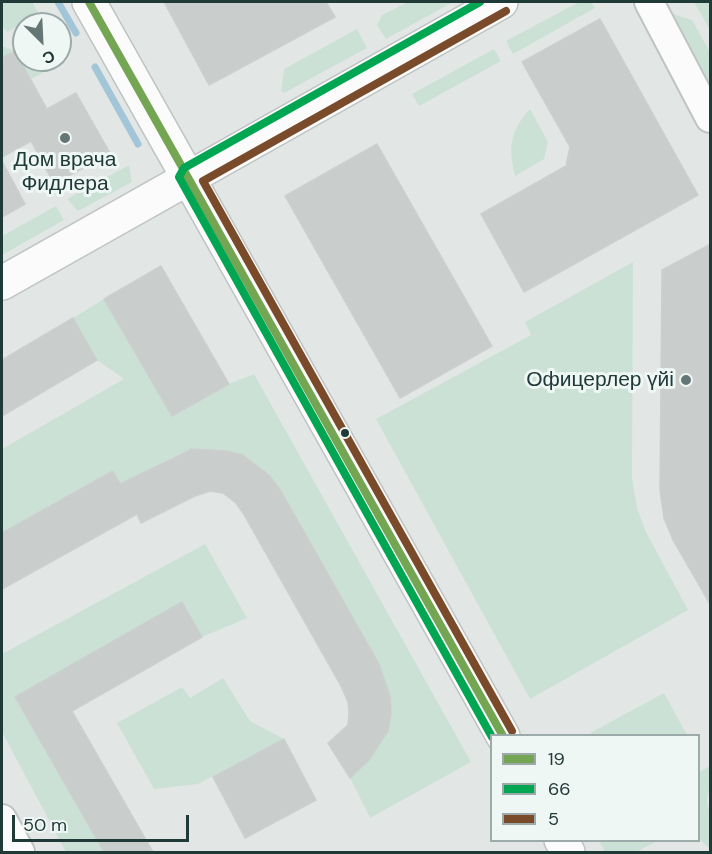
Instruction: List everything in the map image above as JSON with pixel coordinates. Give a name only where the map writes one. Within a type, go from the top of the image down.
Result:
[{"type":"street","points":[[89,2],[502,734]]},
{"type":"street","points":[[2,283],[501,2]]},
{"type":"street","points":[[648,2],[711,118]]},
{"type":"street","points":[[2,819],[20,852]]},
{"type":"green space","points":[[2,2],[32,2],[38,12],[12,12],[12,29],[7,32],[2,26]]},
{"type":"green space","points":[[408,2],[453,2],[386,39],[377,25],[382,15]]},
{"type":"green space","points":[[579,2],[591,2],[595,8],[513,54],[506,41]]},
{"type":"green space","points":[[694,2],[710,2],[710,30]]},
{"type":"green space","points":[[670,13],[692,20],[710,52],[710,101]]},
{"type":"green space","points":[[357,29],[367,48],[284,93],[281,91],[284,69]]},
{"type":"green space","points":[[2,46],[12,50],[12,53],[2,58]]},
{"type":"green space","points":[[494,49],[501,61],[419,106],[412,94]]},
{"type":"green space","points":[[27,72],[44,72],[31,79]]},
{"type":"green space","points":[[530,109],[548,142],[544,159],[515,176],[512,140],[518,125]]},
{"type":"green space","points":[[129,165],[132,182],[78,211],[67,199]]},
{"type":"green space","points":[[56,206],[64,220],[2,255],[2,236]]},
{"type":"green space","points":[[633,262],[632,478],[637,508],[646,532],[688,610],[530,699],[376,419],[531,335],[525,322]]},
{"type":"green space","points":[[104,299],[172,416],[229,384],[254,374],[471,762],[370,818],[350,778],[375,752],[388,727],[390,699],[386,683],[379,664],[281,491],[269,475],[243,455],[192,449],[120,484],[113,471],[2,533],[2,449],[124,379],[97,360],[73,318]]},
{"type":"green space","points":[[205,544],[247,618],[202,637],[182,602],[15,697],[104,852],[66,852],[2,732],[2,654]]},
{"type":"green space","points":[[223,678],[250,721],[284,739],[198,784],[154,789],[117,723],[182,687],[190,698]]},
{"type":"green space","points":[[664,693],[686,734],[592,734],[590,733]]},
{"type":"green space","points":[[710,766],[707,800],[710,817],[710,849],[700,840],[700,771]]},
{"type":"green space","points":[[600,842],[655,842],[636,852],[605,852]]},
{"type":"building","points":[[164,2],[326,2],[335,17],[209,85]]},
{"type":"building","points":[[600,19],[698,195],[524,292],[481,214],[566,166],[570,147],[522,62]]},
{"type":"building","points":[[12,53],[12,72],[27,72],[47,109],[76,93],[110,153],[54,184],[31,141],[2,157],[2,58]]},
{"type":"building","points":[[377,144],[492,346],[400,398],[285,196]]},
{"type":"building","points":[[2,161],[25,204],[2,217]]},
{"type":"building","name":"Офицерлер үйі","points":[[711,244],[711,606],[673,540],[664,518],[660,490],[662,270]]},
{"type":"building","points":[[161,266],[229,384],[172,416],[104,299]]},
{"type":"building","points":[[73,318],[97,360],[2,416],[2,360]]},
{"type":"building","points":[[192,449],[227,451],[243,455],[269,475],[281,491],[379,664],[390,696],[391,713],[388,731],[369,760],[350,778],[328,743],[348,725],[348,702],[341,686],[243,513],[236,503],[223,493],[210,491],[195,496],[141,523],[137,514],[2,589],[2,533],[113,471],[120,484]]},
{"type":"building","points":[[182,602],[202,637],[72,711],[153,852],[104,852],[15,697]]},
{"type":"building","points":[[284,739],[316,800],[245,838],[213,777]]},
{"type":"waterway","points":[[58,2],[76,33]]},
{"type":"waterway","points":[[95,67],[138,144]]},
{"type":"transit line","name":"19","points":[[89,2],[502,734]]},
{"type":"transit line","name":"66","points":[[480,2],[184,168],[179,177],[490,734]]},
{"type":"transit line","name":"5","points":[[506,11],[203,181],[512,731]]},
{"type":"place","name":"Дом врача Фидлера","points":[[65,138]]},
{"type":"place","name":"Офицерлер үйі","points":[[686,380]]}]
